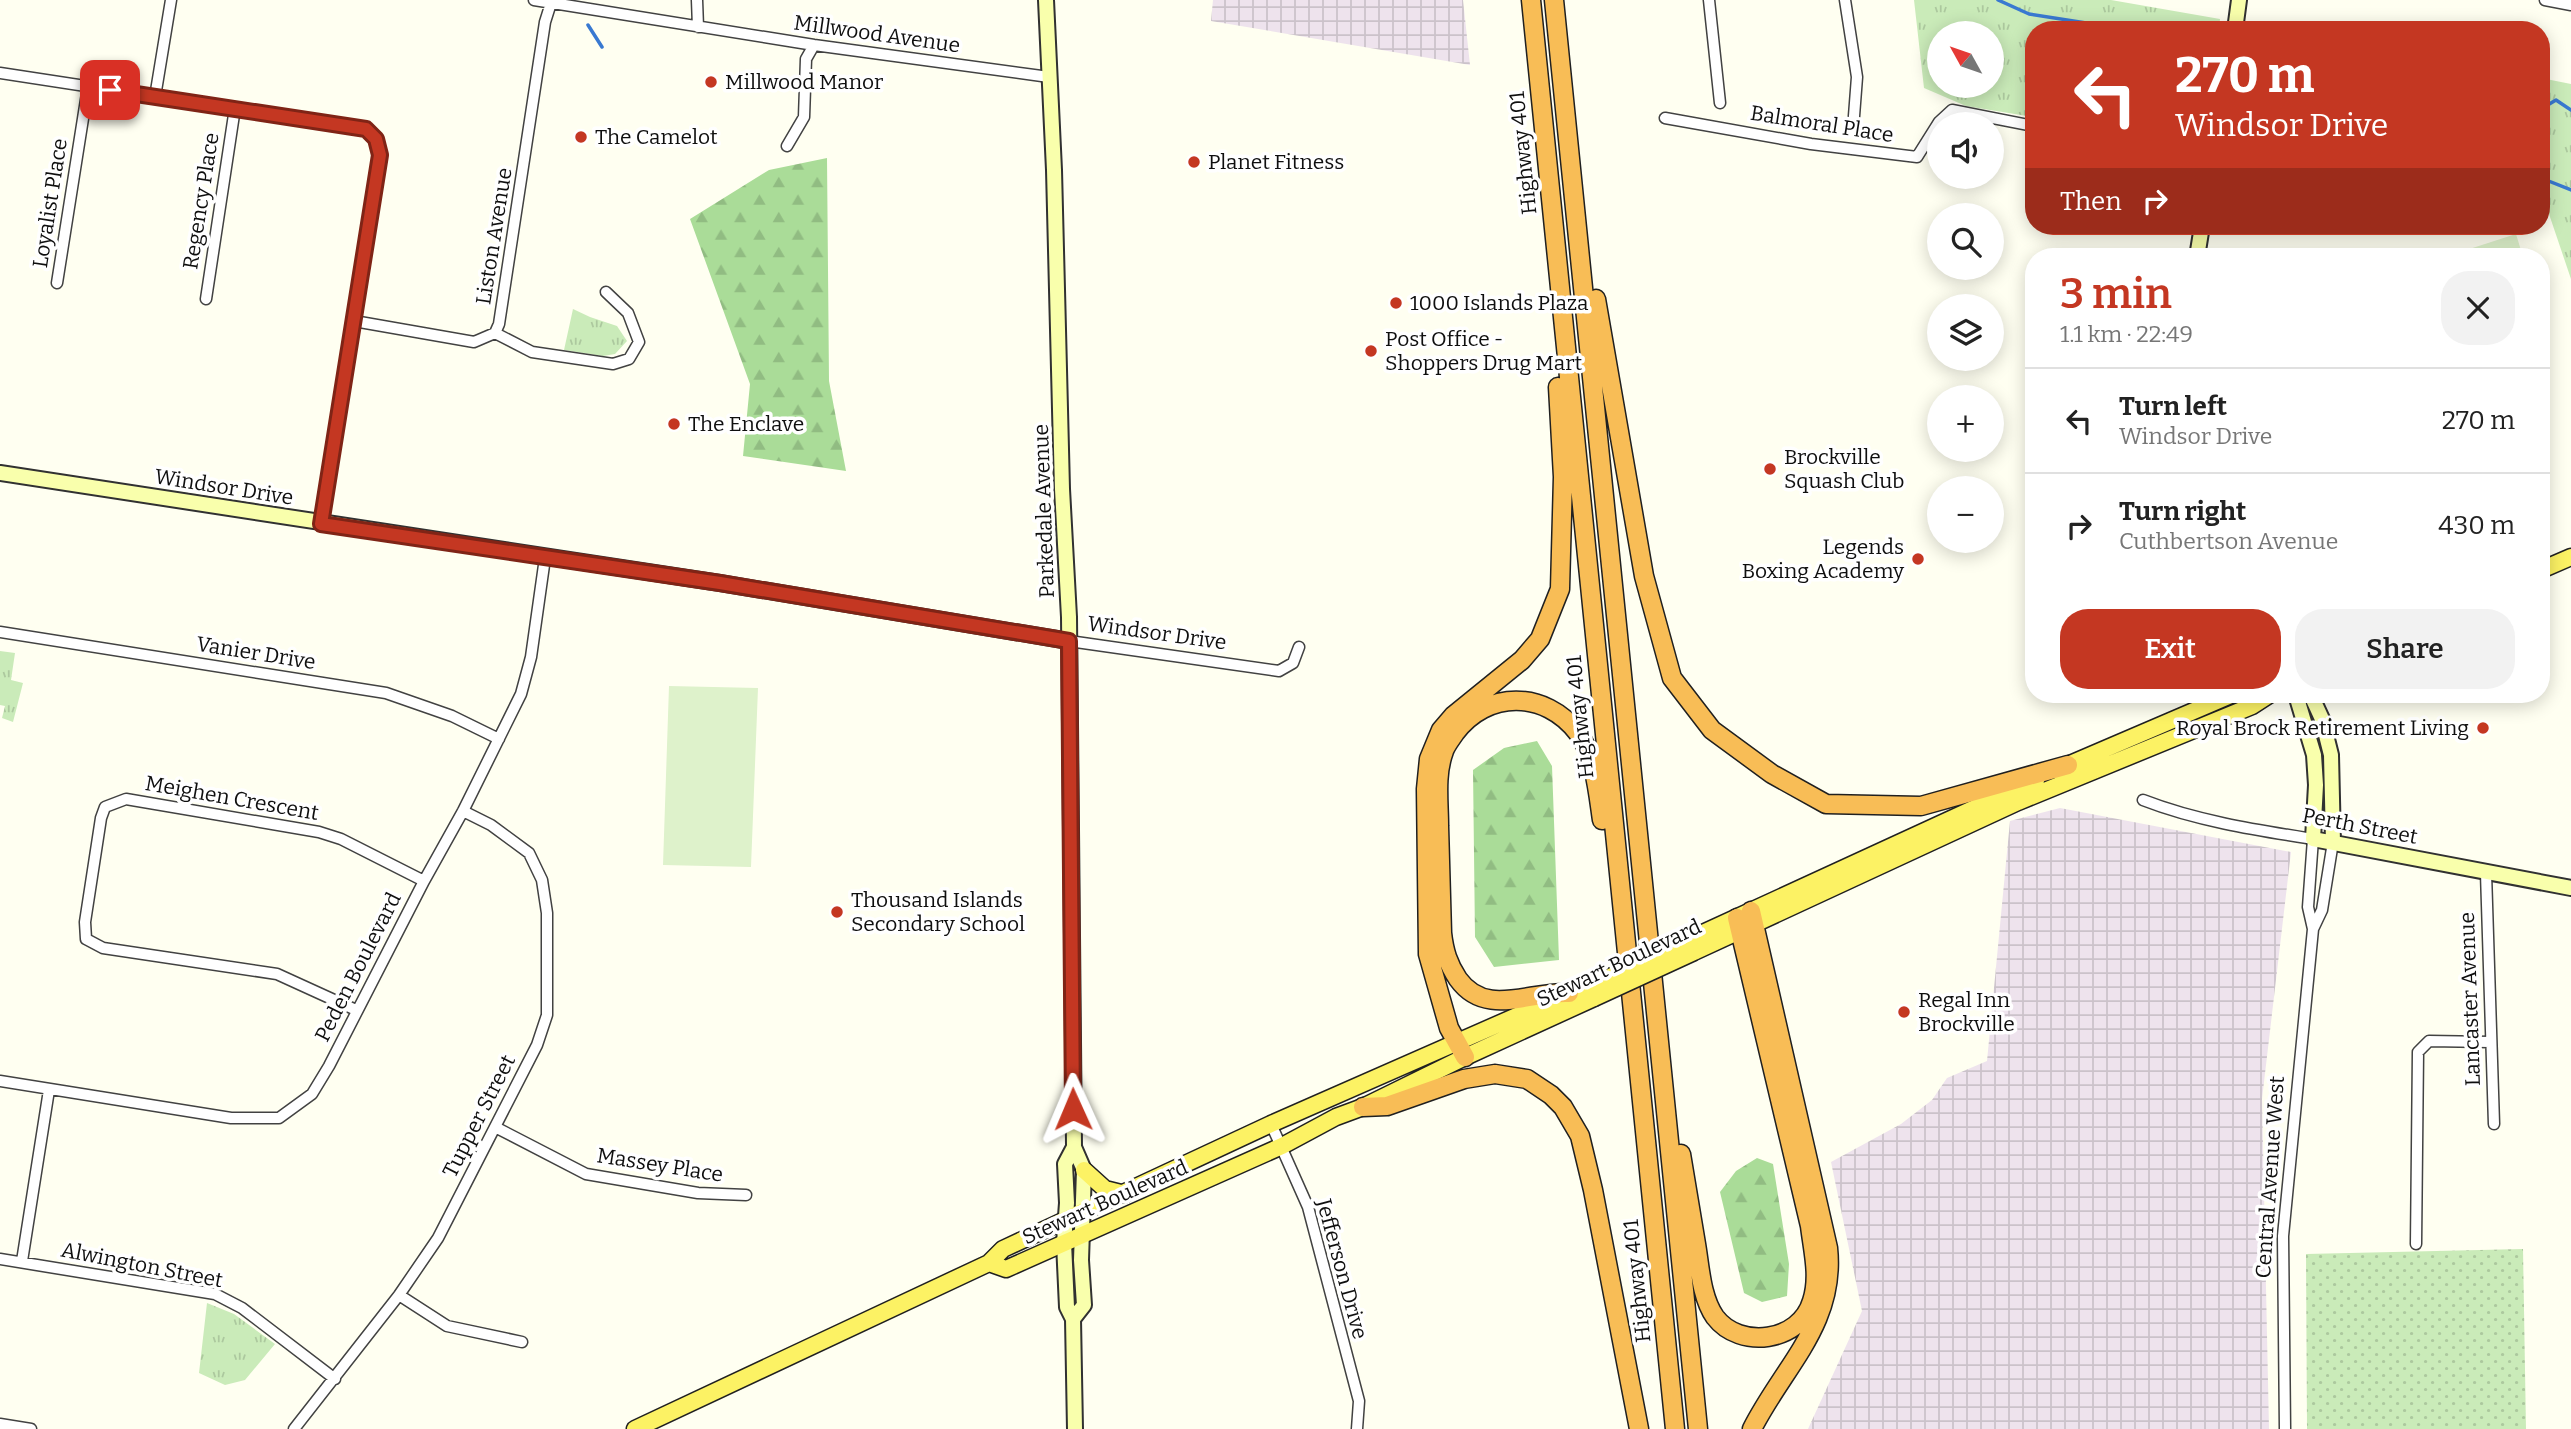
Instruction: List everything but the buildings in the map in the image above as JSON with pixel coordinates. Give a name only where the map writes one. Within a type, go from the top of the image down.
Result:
[{"type":"highway","name":"Highway 401","points":[[1531,0],[1675,1429]]},
{"type":"highway","points":[[1555,0],[1698,1429]]},
{"type":"highway","points":[[1575,192],[1586,215],[1596,298],[1644,576],[1672,678],[1712,730],[1772,774],[1826,804],[1921,806],[2068,765]]},
{"type":"highway","points":[[1461,1049],[1449,1028],[1428,954],[1426,789],[1429,759],[1441,730],[1453,716],[1522,660],[1540,639],[1560,589],[1563,477],[1556,339],[1560,297]]},
{"type":"highway","points":[[1569,993],[1549,992],[1507,1001],[1488,1001],[1473,995],[1462,985],[1446,957],[1442,933],[1438,783],[1440,764],[1448,743],[1475,711],[1504,700],[1538,704],[1569,722],[1580,735],[1595,778],[1618,943],[1630,990]]},
{"type":"highway","points":[[1666,1118],[1679,1142],[1704,1292],[1711,1310],[1725,1326],[1741,1335],[1759,1338],[1779,1335],[1800,1321],[1812,1303],[1816,1273],[1810,1226],[1745,921]]},
{"type":"highway","points":[[1745,921],[1828,1248],[1830,1270],[1827,1294],[1813,1330],[1752,1429]]},
{"type":"highway","points":[[1363,1107],[1387,1106],[1426,1090],[1464,1079],[1495,1074],[1527,1079],[1551,1095],[1563,1107],[1580,1136],[1594,1190],[1639,1429]]},
{"type":"main road","points":[[2550,566],[2571,557]]},
{"type":"main road","name":"Stewart Boulevard","points":[[635,1429],[989,1263],[1003,1249],[1271,1125],[1592,993],[2068,765],[2212,703]]},
{"type":"main road","name":"Stewart Boulevard","points":[[1745,921],[2018,802],[2257,703]]},
{"type":"main road","name":"Stewart Boulevard","points":[[989,1263],[1006,1269],[1082,1237],[1282,1146],[1336,1117],[1363,1107],[1461,1049],[1569,993],[1592,993]]},
{"type":"main road","points":[[1084,1170],[1105,1189],[1125,1194]]},
{"type":"street","points":[[155,97],[171,0]]},
{"type":"street","name":"Millwood Avenue","points":[[534,0],[814,45],[1049,78]]},
{"type":"street","points":[[697,0],[698,27]]},
{"type":"street","name":"Parkedale Avenue","points":[[1045,0],[1054,170],[1069,641],[1074,1147],[1084,1170],[1081,1260],[1084,1305],[1073,1319]]},
{"type":"street","points":[[1709,0],[1720,103]]},
{"type":"street","points":[[1844,0],[1857,77],[1853,129]]},
{"type":"street","points":[[2236,21],[2239,0]]},
{"type":"street","points":[[2545,0],[2571,5]]},
{"type":"street","name":"Liston Avenue","points":[[354,321],[474,342],[495,332],[499,324],[545,22],[551,2]]},
{"type":"street","points":[[787,146],[804,117],[806,59],[814,45]]},
{"type":"street","points":[[0,73],[366,129],[376,139],[380,155],[321,524]]},
{"type":"street","name":"Loyalist Place","points":[[57,284],[88,87]]},
{"type":"street","name":"Regency Place","points":[[206,299],[234,108]]},
{"type":"street","name":"Balmoral Place","points":[[1665,118],[1811,144],[1917,157],[1939,122],[1952,110],[2025,125]]},
{"type":"street","points":[[495,332],[532,352],[613,364],[629,359],[639,342],[628,313],[606,292]]},
{"type":"street","name":"Windsor Drive","points":[[0,473],[720,583],[1069,641],[1279,671],[1293,663],[1299,647]]},
{"type":"street","name":"Peden Boulevard","points":[[0,1081],[231,1118],[279,1118],[312,1094],[463,811],[521,694],[531,657],[545,558]]},
{"type":"street","name":"Vanier Drive","points":[[0,632],[386,693],[452,716],[499,739]]},
{"type":"street","name":"Central Avenue West","points":[[2285,1429],[2283,1236],[2313,929],[2308,907],[2316,785],[2314,755],[2298,703]]},
{"type":"street","name":"Central Avenue West","points":[[2313,929],[2322,910],[2333,842],[2329,746],[2315,703]]},
{"type":"street","name":"Meighen Crescent","points":[[356,1010],[277,974],[103,948],[86,939],[85,922],[105,807],[126,799],[319,832],[341,839],[424,881]]},
{"type":"street","name":"Perth Street","points":[[2143,800],[2166,809],[2208,819],[2571,888]]},
{"type":"street","name":"Tupper Street","points":[[295,1429],[399,1295],[438,1238],[537,1045],[547,1015],[547,913],[542,880],[529,853],[491,825],[463,811]]},
{"type":"street","name":"Lancaster Avenue","points":[[2486,873],[2494,1124]]},
{"type":"street","points":[[2416,1244],[2418,1052],[2429,1041],[2490,1042]]},
{"type":"street","points":[[22,1261],[49,1090]]},
{"type":"street","name":"Jefferson Drive","points":[[1271,1125],[1308,1207],[1359,1401],[1357,1429]]},
{"type":"street","name":"Massey Place","points":[[495,1127],[586,1174],[698,1193],[746,1195]]},
{"type":"street","name":"Parkedale Avenue","points":[[1074,1147],[1065,1164],[1067,1203],[1064,1243],[1067,1307],[1073,1319],[1074,1429]]},
{"type":"street","name":"Alwington Street","points":[[0,1259],[215,1294],[242,1308],[335,1378]]},
{"type":"street","points":[[399,1295],[447,1326],[522,1342]]},
{"type":"street","points":[[0,1424],[31,1429]]},
{"type":"shaded area","points":[[1213,0],[1463,0],[1470,65],[1211,21]]},
{"type":"shaded area","points":[[2060,808],[2291,852],[2262,1099],[2269,1429],[1808,1429],[1862,1311],[1831,1162],[1901,1124],[1932,1100],[1947,1078],[1987,1061],[2010,821]]},
{"type":"green space","points":[[1914,0],[2111,0],[2220,19],[2025,21],[2025,116],[1966,106],[1947,98],[2004,98],[2004,21],[1927,21],[1927,89],[1924,88]]},
{"type":"green space","points":[[2550,80],[2571,84],[2571,279],[2550,217]]},
{"type":"green space","points":[[827,158],[829,381],[846,471],[743,456],[750,384],[690,219],[769,170]]},
{"type":"green space","points":[[2516,235],[2520,248],[2473,248]]},
{"type":"green space","points":[[573,309],[617,326],[627,341],[615,354],[603,356],[564,350]]},
{"type":"green space","points":[[0,651],[15,653],[11,680],[23,683],[13,722],[2,718],[5,706],[0,705]]},
{"type":"green space","points":[[669,686],[758,688],[751,867],[663,865]]},
{"type":"green space","points":[[1537,741],[1552,766],[1559,960],[1494,967],[1475,937],[1473,770],[1504,748]]},
{"type":"green space","points":[[1757,1158],[1773,1164],[1789,1264],[1787,1296],[1762,1302],[1744,1293],[1720,1192],[1736,1171]]},
{"type":"green space","points":[[2523,1249],[2526,1429],[2307,1429],[2306,1254]]},
{"type":"green space","points":[[207,1303],[234,1314],[275,1344],[245,1380],[225,1385],[199,1373]]},
{"type":"waterway","points":[[1998,0],[2029,14],[2074,21]]},
{"type":"waterway","points":[[588,25],[602,47]]},
{"type":"waterway","points":[[2550,104],[2556,100],[2571,110]]},
{"type":"waterway","points":[[2550,182],[2571,190]]},
{"type":"place","name":"Millwood Manor","points":[[711,82]]},
{"type":"place","name":"The Camelot","points":[[581,137]]},
{"type":"place","name":"Planet Fitness","points":[[1194,162]]},
{"type":"place","name":"1000 Islands Plaza","points":[[1396,303]]},
{"type":"place","name":"Post Office - Shoppers Drug Mart","points":[[1371,351]]},
{"type":"place","name":"The Enclave","points":[[674,424]]},
{"type":"place","name":"Brockville Squash Club","points":[[1770,469]]},
{"type":"place","name":"Legends Boxing Academy","points":[[1918,559]]},
{"type":"place","name":"Royal Brock Retirement Living","points":[[2483,728]]},
{"type":"place","name":"Thousand Islands Secondary School","points":[[837,912]]},
{"type":"place","name":"Regal Inn Brockville","points":[[1904,1012]]},
{"type":"route","points":[[110,90],[366,129],[376,139],[380,155],[321,524],[720,583],[1069,641],[1073,1109]]}]
